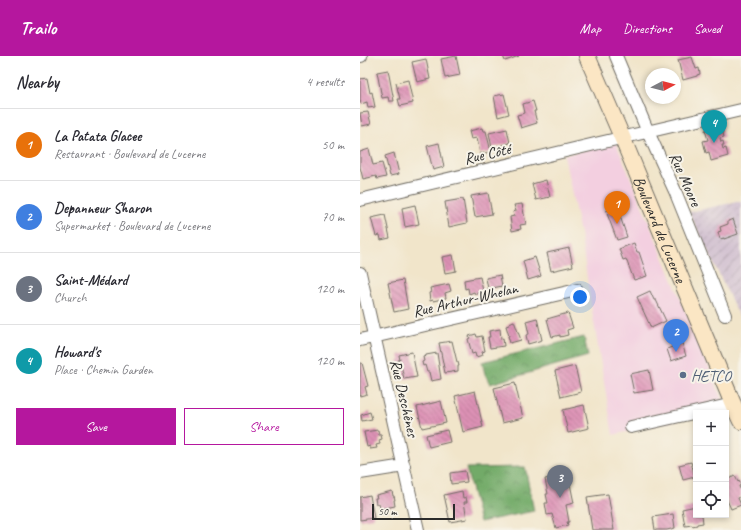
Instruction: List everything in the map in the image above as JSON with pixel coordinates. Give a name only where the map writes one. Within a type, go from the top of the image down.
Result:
[{"type":"main road","name":"Boulevard de Lucerne","points":[[587,56],[741,421]]},
{"type":"main road","name":"Boulevard de Lucerne","points":[[733,404],[741,428]]},
{"type":"street","name":"Rue Moore","points":[[616,56],[675,191],[725,316]]},
{"type":"street","name":"Rue Côté","points":[[360,200],[741,110]]},
{"type":"street","name":"Rue Deschênes","points":[[360,273],[418,530]]},
{"type":"street","name":"Rue Arthur-Whelan","points":[[360,340],[577,290]]},
{"type":"street","points":[[631,427],[733,404]]},
{"type":"street","points":[[360,474],[404,466]]},
{"type":"shaded area","points":[[616,143],[726,409],[693,410],[693,417],[613,435],[581,238],[564,155]]},
{"type":"shaded area","points":[[741,201],[741,320],[689,212]]},
{"type":"green space","points":[[584,337],[588,356],[490,384],[485,374],[482,362]]},
{"type":"green space","points":[[525,467],[534,511],[480,522],[466,468]]},
{"type":"building","points":[[456,56],[460,75],[445,78],[441,59]]},
{"type":"building","points":[[503,56],[519,56],[505,61]]},
{"type":"building","points":[[692,57],[696,69],[699,68],[700,74],[683,80],[678,60]]},
{"type":"building","points":[[426,59],[430,79],[417,82],[412,62]]},
{"type":"building","points":[[388,70],[394,101],[389,101],[388,97],[382,98],[377,72]]},
{"type":"building","points":[[367,78],[375,107],[368,108],[367,102],[361,104],[360,79]]},
{"type":"building","points":[[408,80],[413,103],[400,106],[396,83]]},
{"type":"building","points":[[504,94],[509,114],[498,117],[494,96]]},
{"type":"building","points":[[533,101],[537,123],[521,128],[517,115],[525,113],[523,104]]},
{"type":"building","points":[[368,112],[371,124],[362,126],[360,113]]},
{"type":"building","points":[[721,126],[724,137],[720,138],[721,142],[723,141],[723,149],[726,148],[728,156],[711,161],[709,152],[706,153],[703,141],[708,140],[705,130]]},
{"type":"building","points":[[482,128],[483,131],[486,131],[491,152],[480,154],[477,138],[471,139],[469,131]]},
{"type":"building","points":[[507,129],[510,143],[492,148],[489,133]]},
{"type":"building","points":[[439,143],[444,167],[433,170],[427,146]]},
{"type":"building","points":[[369,149],[373,165],[382,163],[386,177],[377,179],[376,176],[363,179],[360,167],[360,152]]},
{"type":"building","points":[[394,153],[399,174],[390,176],[385,156]]},
{"type":"building","points":[[546,180],[550,197],[536,200],[532,184]]},
{"type":"building","points":[[488,193],[492,214],[475,217],[471,196]]},
{"type":"building","points":[[463,199],[467,223],[449,227],[445,202]]},
{"type":"building","points":[[522,204],[526,224],[520,225],[521,229],[512,231],[510,217],[514,216],[513,212],[516,211],[514,205]]},
{"type":"building","points":[[415,205],[419,224],[405,227],[402,208]]},
{"type":"building","points":[[617,207],[627,237],[617,240],[606,211]]},
{"type":"building","points":[[385,215],[390,238],[381,240],[380,235],[376,236],[371,218]]},
{"type":"building","points":[[733,219],[738,234],[720,239],[718,232],[721,231],[720,227],[728,224],[728,221]]},
{"type":"building","points":[[634,243],[637,252],[639,252],[647,276],[634,280],[626,259],[623,260],[619,249]]},
{"type":"building","points":[[569,248],[573,266],[551,271],[547,253]]},
{"type":"building","points":[[453,255],[456,271],[445,273],[442,257]]},
{"type":"building","points":[[535,257],[541,276],[528,280],[523,261]]},
{"type":"building","points":[[500,275],[502,286],[488,289],[486,278]]},
{"type":"building","points":[[480,277],[483,291],[478,292],[478,294],[475,294],[474,292],[469,294],[468,288],[465,289],[464,280]]},
{"type":"building","points":[[403,280],[408,309],[394,312],[388,283]]},
{"type":"building","points":[[449,284],[451,291],[445,293],[446,298],[430,301],[430,288]]},
{"type":"building","points":[[650,291],[666,321],[651,328],[637,297]]},
{"type":"building","points":[[568,313],[573,328],[567,330],[568,335],[552,337],[547,319]]},
{"type":"building","points":[[537,318],[542,340],[528,344],[526,335],[529,334],[526,321]]},
{"type":"building","points":[[514,321],[521,340],[510,343],[506,326]]},
{"type":"building","points":[[500,329],[501,339],[503,338],[504,346],[490,348],[488,337],[490,337],[489,331]]},
{"type":"building","points":[[476,334],[477,337],[482,336],[485,351],[482,352],[483,355],[476,357],[475,353],[472,354],[468,339],[470,338],[469,336]]},
{"type":"building","points":[[452,341],[459,366],[458,371],[445,373],[439,343]]},
{"type":"building","points":[[682,343],[686,356],[671,361],[667,349]]},
{"type":"building","points":[[412,352],[417,377],[404,379],[401,365],[399,365],[399,355]]},
{"type":"building","points":[[437,353],[441,379],[431,381],[429,372],[427,372],[425,365],[423,366],[423,357]]},
{"type":"building","points":[[360,363],[362,363],[368,386],[365,387],[367,394],[360,396]]},
{"type":"building","points":[[575,366],[581,392],[561,397],[555,371]]},
{"type":"building","points":[[649,370],[653,390],[634,393],[630,374]]},
{"type":"building","points":[[515,383],[523,418],[502,423],[494,388]]},
{"type":"building","points":[[475,391],[483,427],[463,432],[455,396]]},
{"type":"building","points":[[441,401],[446,423],[422,428],[417,407]]},
{"type":"building","points":[[584,405],[589,428],[568,433],[563,410]]},
{"type":"building","points":[[370,412],[372,419],[362,421],[361,415]]},
{"type":"building","points":[[378,430],[382,439],[379,440],[380,444],[376,445],[377,448],[370,449],[370,446],[367,447],[364,432]]},
{"type":"building","points":[[447,430],[450,442],[429,447],[426,435]]},
{"type":"building","points":[[691,462],[693,478],[683,480],[679,465]]},
{"type":"building","points":[[465,471],[467,482],[451,484],[450,473]]},
{"type":"building","points":[[568,474],[574,503],[566,505],[569,522],[567,522],[568,525],[556,528],[552,514],[547,515],[545,503],[548,503],[546,494],[548,494],[545,479]]},
{"type":"building","points":[[735,476],[741,485],[739,486],[741,496],[738,498],[741,505],[731,509],[729,505],[729,479]]},
{"type":"building","points":[[392,491],[395,506],[380,509],[379,504],[376,504],[376,495]]},
{"type":"building","points":[[462,491],[463,498],[466,497],[467,502],[464,502],[467,519],[450,522],[444,495]]},
{"type":"building","points":[[608,494],[614,530],[592,530],[587,497]]},
{"type":"building","points":[[370,495],[374,518],[360,520],[360,497]]},
{"type":"building","points":[[693,507],[693,518],[702,518],[703,523],[685,526],[682,509]]},
{"type":"building","points":[[673,514],[675,528],[655,530],[653,517]]},
{"type":"place","name":"Howard's","points":[[714,143]]},
{"type":"place","name":"La Patata Glacee","points":[[617,224]]},
{"type":"place","name":"Depanneur Sharon","points":[[676,352]]},
{"type":"place","name":"HETCO","points":[[683,375]]},
{"type":"place","name":"Saint-Médard","points":[[560,498]]}]
